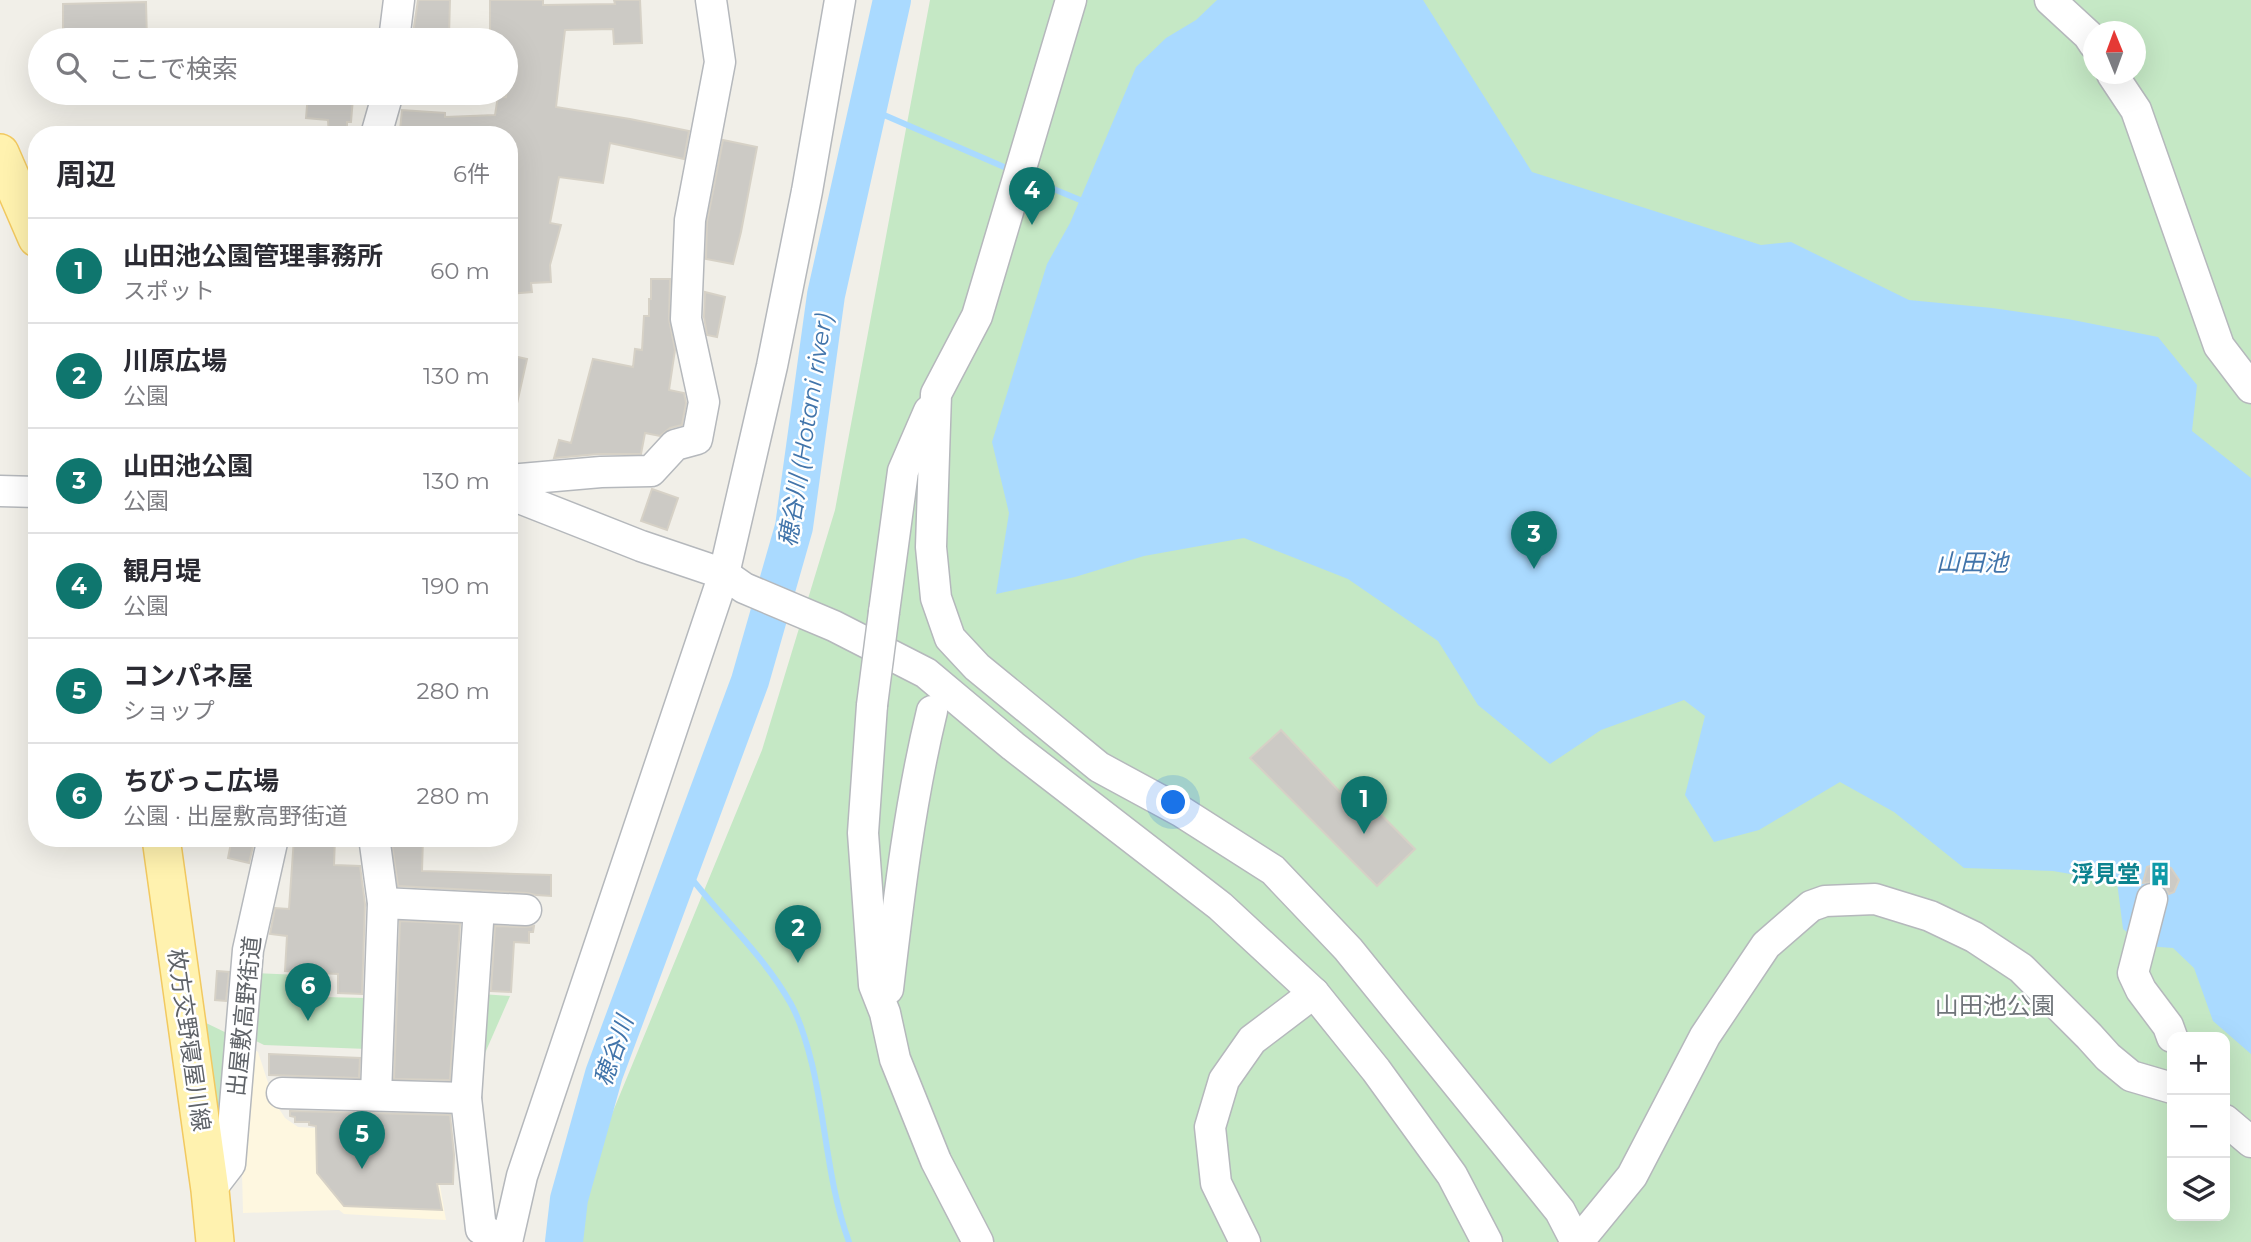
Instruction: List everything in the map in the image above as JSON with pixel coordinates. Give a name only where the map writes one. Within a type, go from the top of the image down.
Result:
[{"type":"main road","points":[[0,153],[28,217]]},
{"type":"main road","name":"枚方交野寝屋川線","points":[[162,847],[215,1242]]},
{"type":"street","points":[[395,28],[398,0]]},
{"type":"street","points":[[518,479],[651,471],[675,445],[697,439],[704,402],[686,318],[690,220],[720,62],[711,0]]},
{"type":"street","points":[[479,908],[466,1098],[481,1229],[507,1242],[522,1177],[734,581],[840,0]]},
{"type":"street","points":[[978,1242],[931,1148],[895,1059],[885,1013],[874,985],[863,833],[872,705],[903,471],[936,394],[977,316],[1071,0]]},
{"type":"street","points":[[2050,0],[2083,30]]},
{"type":"street","points":[[2119,84],[2136,110],[2219,346],[2251,388]]},
{"type":"street","points":[[379,126],[385,105]]},
{"type":"street","points":[[936,394],[931,547],[936,598],[950,638],[977,667],[1098,767],[1182,812],[1273,870],[1348,949],[1560,1211],[1577,1242],[1632,1176],[1705,1036],[1766,945],[1811,906],[1825,901],[1875,899],[1930,916],[1974,937],[2021,968],[2108,1057],[2132,1076],[2167,1086]]},
{"type":"street","points":[[0,491],[28,492]]},
{"type":"street","points":[[518,498],[734,581],[821,620],[926,673],[1013,746],[1220,906],[1314,993],[1376,1070],[1452,1175],[1487,1242]]},
{"type":"street","points":[[885,1013],[919,764],[932,711]]},
{"type":"street","name":"出屋敷高野街道","points":[[210,1190],[230,1164],[248,950],[271,847]]},
{"type":"street","points":[[375,847],[383,903],[376,1095]]},
{"type":"street","points":[[2152,899],[2133,973],[2170,1032]]},
{"type":"street","points":[[383,903],[526,910]]},
{"type":"street","points":[[1245,1242],[1216,1183],[1210,1128],[1224,1080],[1252,1040],[1314,993]]},
{"type":"street","points":[[2132,1076],[2167,1070]]},
{"type":"street","points":[[282,1093],[466,1098]]},
{"type":"street","points":[[2230,1124],[2251,1142]]},
{"type":"shaded area","points":[[244,1043],[258,1052],[274,1101],[285,1118],[298,1127],[431,1135],[446,1220],[344,1214],[339,1210],[243,1213],[241,1132]]},
{"type":"green space","name":"山田池公園","points":[[930,0],[2251,0],[2251,1242],[573,1242],[581,1189],[762,750],[835,510]]},
{"type":"green space","points":[[253,973],[323,976],[323,997],[366,998],[367,1049],[264,1045],[250,1038]]},
{"type":"green space","points":[[481,994],[510,996],[482,1060]]},
{"type":"green space","points":[[204,1022],[233,1036],[227,1114],[217,1115]]},
{"type":"water","name":"山田池","points":[[1217,0],[1423,0],[1532,172],[1761,245],[1791,242],[1909,300],[2068,319],[2158,337],[2197,385],[2192,431],[2251,478],[2251,1054],[2230,1036],[2230,1032],[2226,1032],[2213,1021],[2194,968],[2173,948],[2145,946],[2123,929],[2117,882],[2053,871],[1964,868],[1894,812],[1840,782],[1759,830],[1714,842],[1685,795],[1705,716],[1684,700],[1601,730],[1550,764],[1478,705],[1438,641],[1348,579],[1244,538],[1144,556],[1075,577],[996,594],[1009,513],[992,442],[1047,264],[1070,223],[1136,67],[1166,38],[1196,20]]},
{"type":"building","points":[[418,0],[450,0],[449,28],[414,28]]},
{"type":"building","points":[[490,0],[543,0],[543,5],[615,4],[614,0],[640,0],[642,43],[614,44],[613,29],[565,30],[556,107],[689,131],[684,159],[610,143],[603,183],[559,177],[550,223],[561,225],[550,265],[551,282],[531,283],[532,292],[518,293],[518,126],[400,126],[402,110],[445,113],[445,117],[495,115],[497,105],[518,105],[518,28],[490,28]]},
{"type":"building","points":[[146,2],[147,28],[63,28],[63,4]]},
{"type":"building","points":[[307,105],[352,105],[351,122],[347,122],[347,126],[328,126],[328,120],[306,118]]},
{"type":"building","points":[[723,140],[757,147],[733,264],[706,259],[707,222]]},
{"type":"building","points":[[651,279],[670,279],[669,319],[675,350],[669,390],[684,393],[686,403],[682,425],[670,428],[660,436],[645,433],[641,454],[554,458],[559,440],[571,443],[593,359],[633,367],[635,349],[642,350],[644,316],[649,316]]},
{"type":"building","points":[[705,292],[725,297],[717,337],[707,335],[704,317]]},
{"type":"building","points":[[518,357],[527,359],[518,399]]},
{"type":"building","points":[[652,489],[678,498],[667,530],[641,521]]},
{"type":"building","points":[[1281,730],[1340,792],[1349,782],[1415,849],[1377,886],[1250,758]]},
{"type":"building","points":[[230,847],[253,847],[249,863],[228,858]]},
{"type":"building","points":[[293,847],[335,847],[334,865],[360,866],[365,904],[362,994],[338,993],[338,974],[285,971],[287,936],[270,934],[275,908],[289,909]]},
{"type":"building","points":[[392,847],[423,847],[422,871],[551,875],[551,896],[398,886]]},
{"type":"building","name":"浮見堂","points":[[2159,863],[2171,868],[2179,880],[2174,892],[2169,894],[2164,886],[2157,882],[2143,883],[2147,867]]},
{"type":"building","points":[[400,921],[460,924],[450,1080],[394,1079]]},
{"type":"building","points":[[495,926],[534,926],[533,932],[529,932],[529,943],[514,942],[511,992],[491,991]]},
{"type":"building","points":[[217,971],[229,972],[226,1001],[215,1000]]},
{"type":"building","points":[[269,1054],[360,1058],[359,1078],[269,1075]]},
{"type":"building","points":[[290,1111],[450,1115],[454,1155],[453,1184],[437,1184],[442,1210],[344,1206],[317,1173],[316,1126],[309,1125],[309,1122],[295,1122]]},
{"type":"waterway","name":"穂谷川 (Hotani river)","points":[[564,1242],[569,1199],[604,1074],[750,681],[794,527],[826,295],[892,0]]},
{"type":"waterway","points":[[868,108],[1011,170]]},
{"type":"waterway","points":[[1027,178],[1085,202]]},
{"type":"waterway","points":[[682,866],[767,967],[798,1018],[812,1064],[836,1198],[849,1242]]},
{"type":"place","name":"観月堤","points":[[1032,225]]},
{"type":"place","name":"山田池公園","points":[[1534,569]]},
{"type":"place","name":"山田池公園管理事務所","points":[[1364,834]]},
{"type":"place","name":"浮見堂","points":[[2160,874]]},
{"type":"place","name":"川原広場","points":[[798,963]]},
{"type":"place","name":"ちびっこ広場","points":[[308,1021]]},
{"type":"place","name":"コンパネ屋","points":[[362,1169]]},
{"type":"district","name":"山田池公園","points":[[1995,1006]]},
{"type":"water label","name":"穂谷川","points":[[614,1051]]}]
